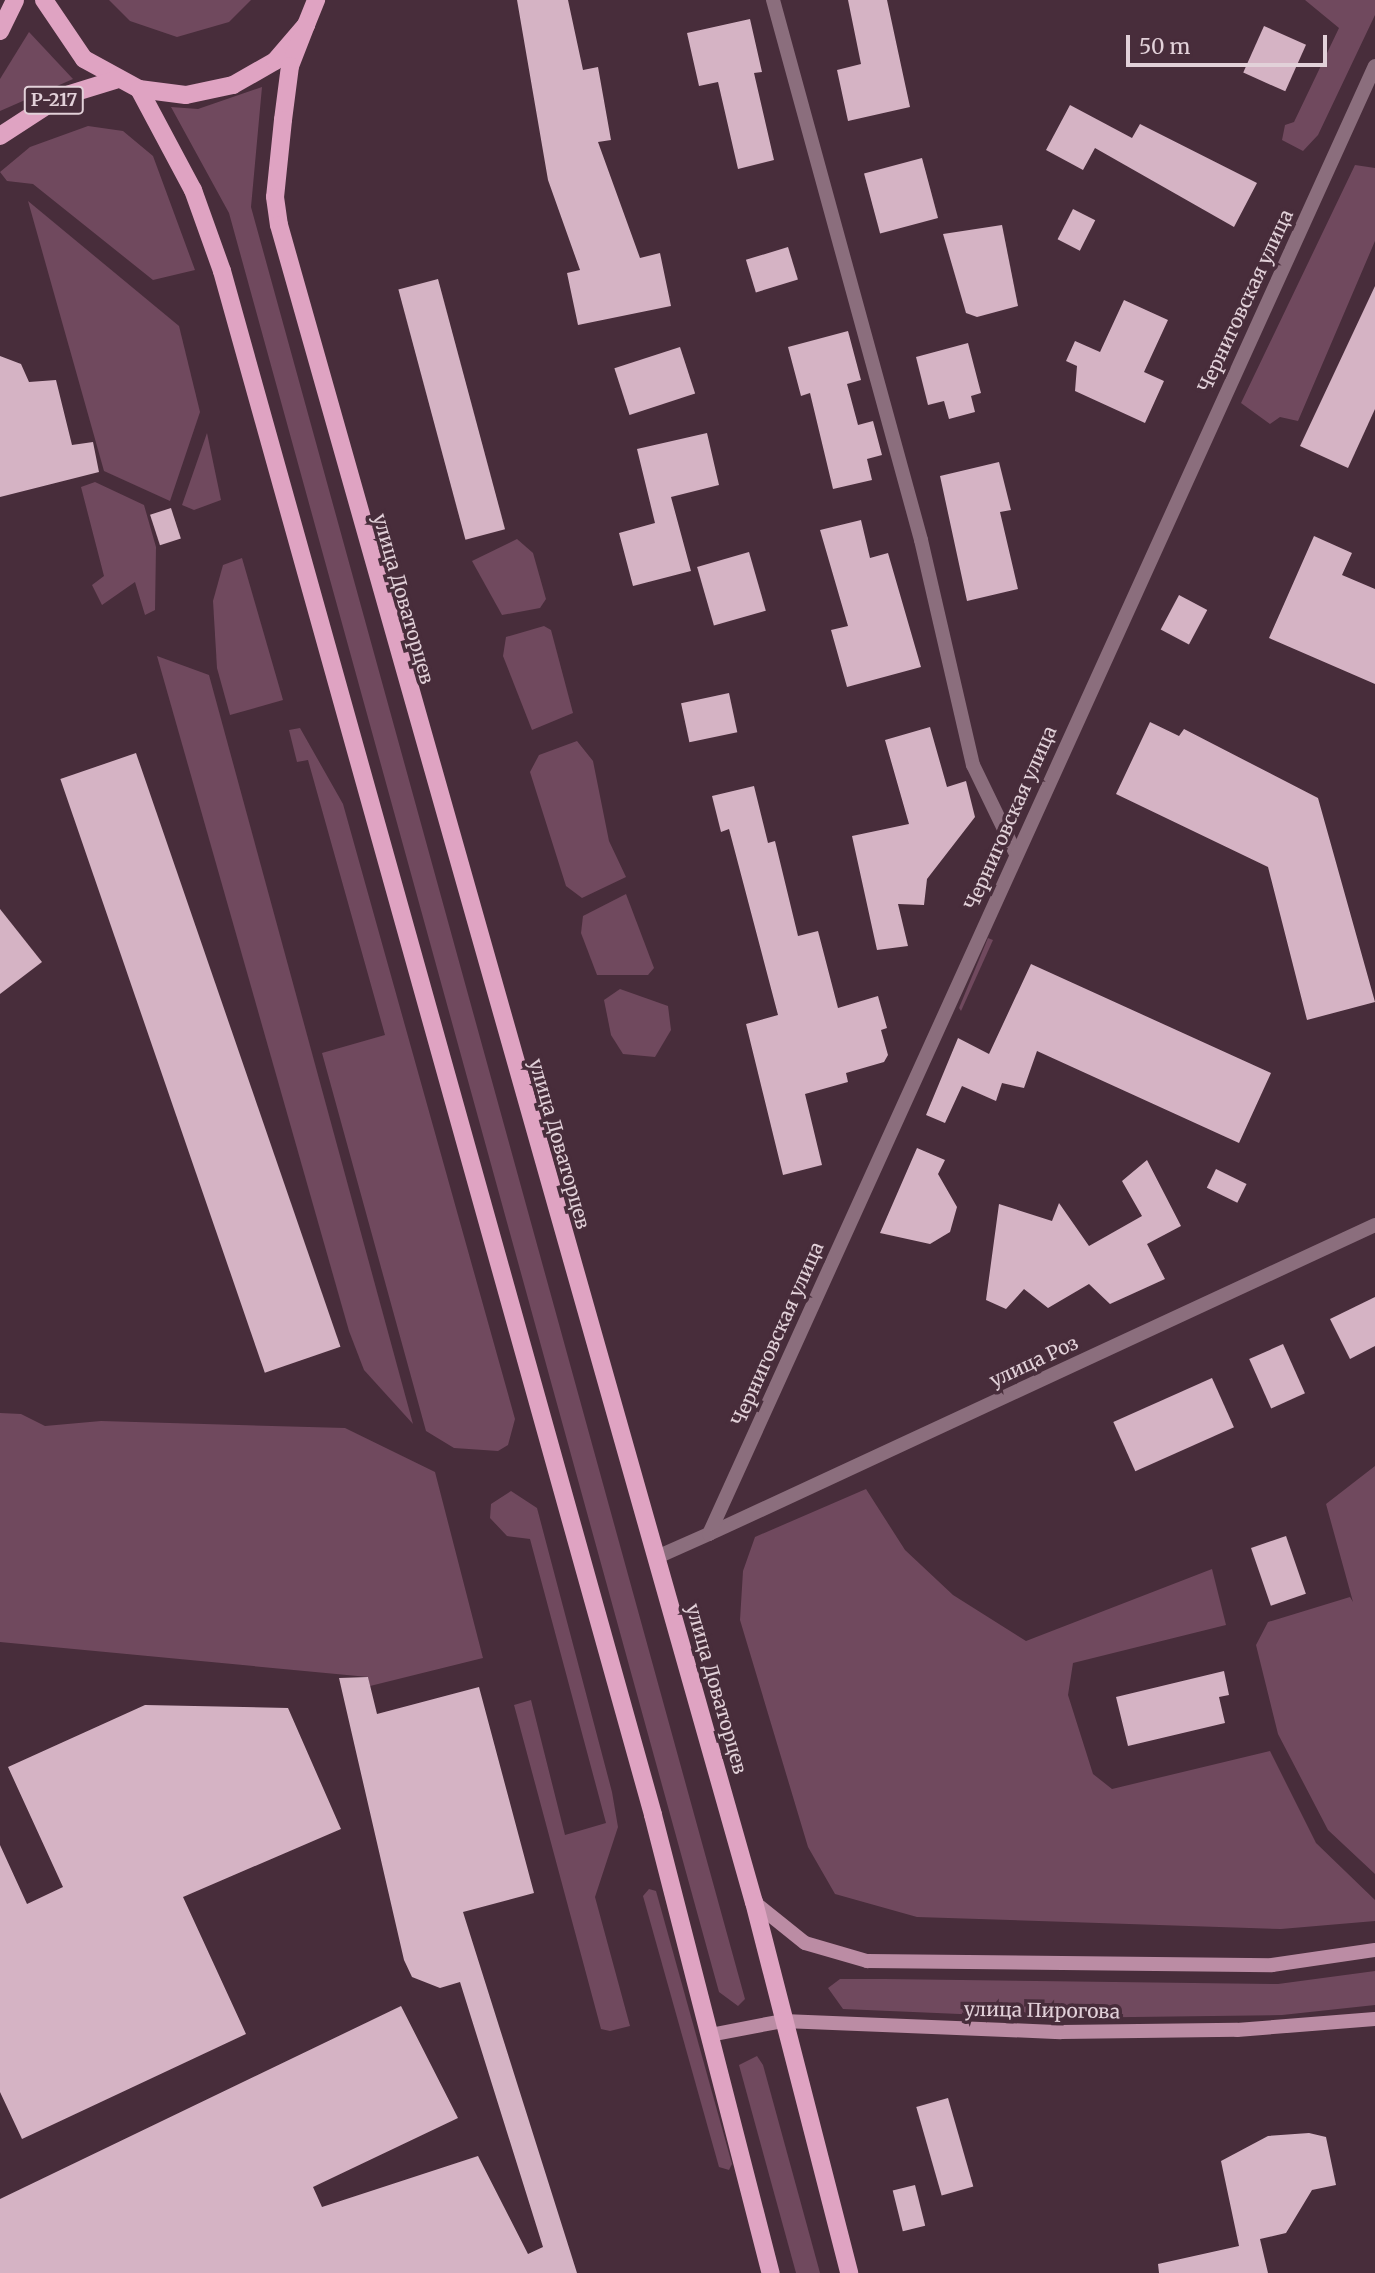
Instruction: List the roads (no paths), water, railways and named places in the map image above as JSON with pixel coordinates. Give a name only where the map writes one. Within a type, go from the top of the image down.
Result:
[{"type":"main road","points":[[0,32],[15,0]]},
{"type":"main road","points":[[44,0],[84,59],[115,80],[139,89],[186,95],[233,85],[275,61],[306,25],[316,0]]},
{"type":"main road","name":"улица Доваторцев","points":[[306,25],[285,107],[275,197],[279,225],[754,1902],[849,2273]]},
{"type":"main road","name":"Р-217","points":[[0,136],[60,97],[115,80]]},
{"type":"main road","points":[[139,89],[193,190],[226,284],[710,2035],[771,2273]]},
{"type":"main road","points":[[754,1902],[806,1942],[867,1961],[1272,1965],[1375,1950]]},
{"type":"main road","name":"улица Пирогова","points":[[710,2035],[783,2021],[1061,2032],[1237,2030],[1375,2019]]},
{"type":"street","points":[[773,0],[921,540],[973,765],[1016,853]]},
{"type":"street","name":"Черниговская улица","points":[[709,1534],[1375,66]]},
{"type":"street","name":"улица Роз","points":[[709,1534],[1375,1225]]},
{"type":"street","points":[[657,1557],[709,1534]]}]
